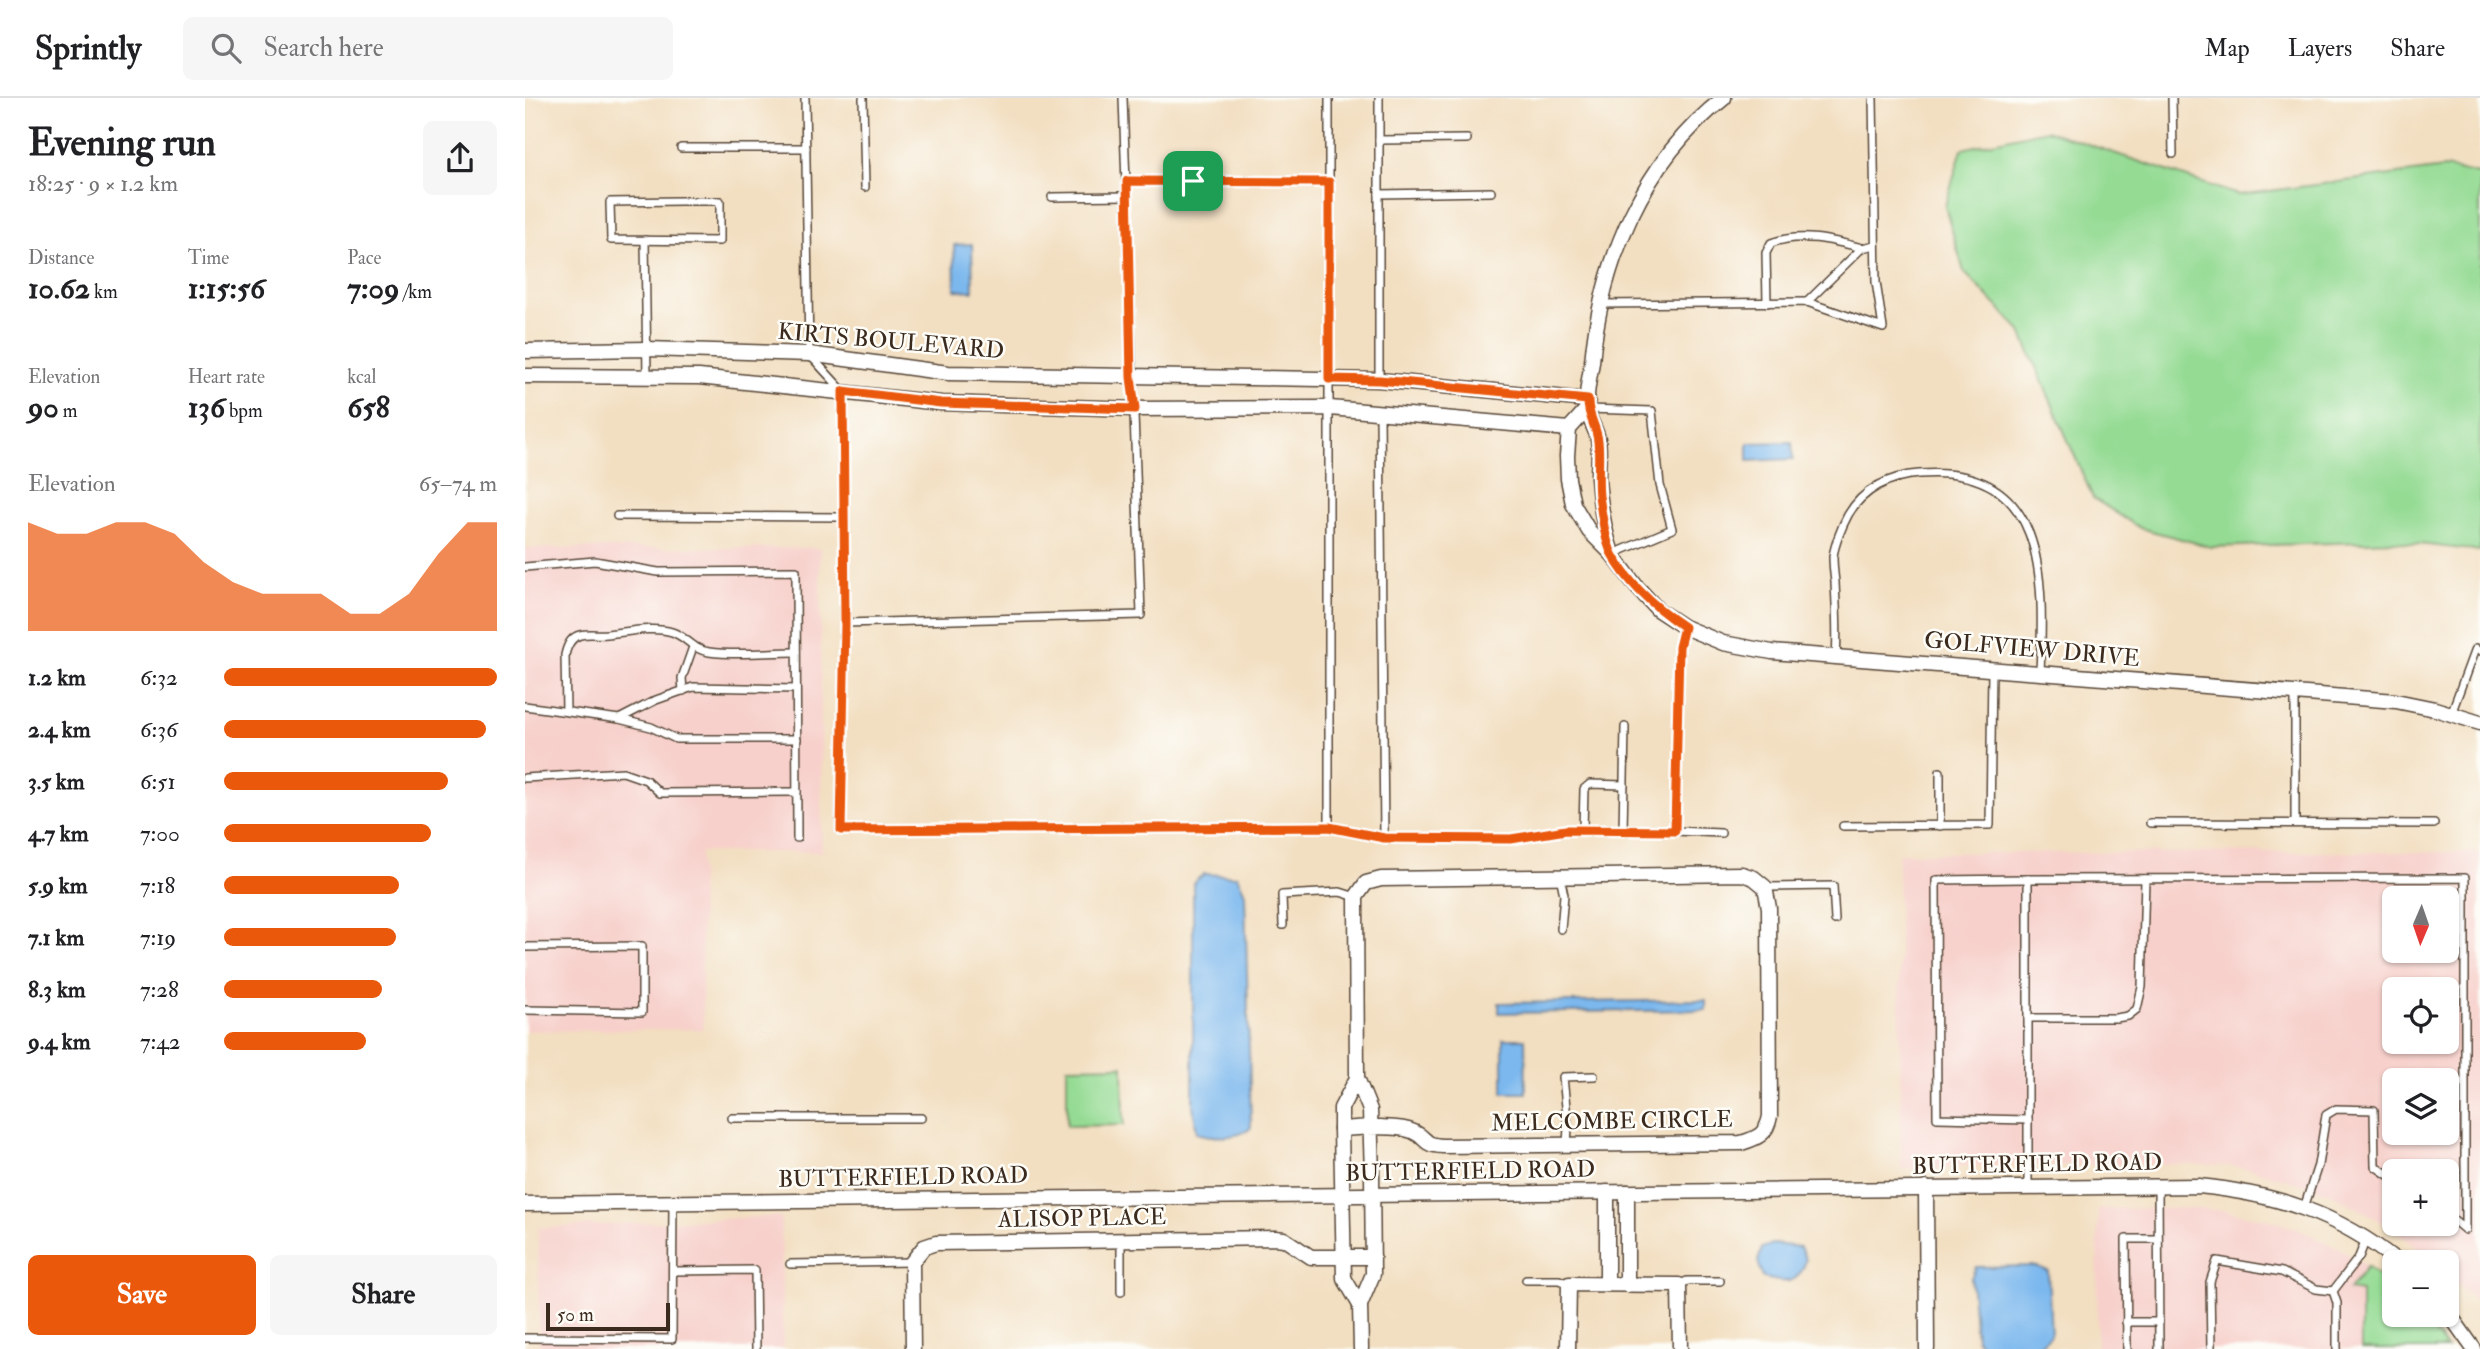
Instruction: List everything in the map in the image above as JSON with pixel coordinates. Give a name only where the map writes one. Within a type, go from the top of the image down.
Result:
[{"type":"street","points":[[525,376],[699,377],[941,403],[1135,409],[1330,408],[1569,429],[1588,404],[1594,335],[1600,304],[1614,255],[1628,221],[1644,191],[1679,144],[1724,98]]},
{"type":"street","name":"KIRTS BOULEVARD","points":[[525,351],[646,349],[809,354],[948,373],[1379,380],[1588,404]]},
{"type":"street","name":"GOLFVIEW DRIVE","points":[[1588,404],[1598,440],[1599,496],[1606,537],[1612,554]]},
{"type":"street","name":"GOLFVIEW DRIVE","points":[[1569,429],[1568,479],[1573,504],[1589,531],[1612,554],[1658,610],[1684,627],[1723,643],[1748,649],[1836,657],[2396,701],[2451,713],[2480,723]]},
{"type":"street","points":[[1361,1349],[1360,1305],[1373,1274],[1370,1110],[1357,1078],[1356,897],[1366,883],[1381,879],[1742,874],[1754,878],[1765,887]]},
{"type":"street","name":"MELCOMBE CIRCLE","points":[[1341,1129],[1414,1131],[1429,1145],[1741,1143],[1761,1135],[1768,1127],[1770,1116],[1769,908],[1765,887]]},
{"type":"street","points":[[1357,1078],[1341,1108],[1341,1129],[1344,1278],[1360,1305]]},
{"type":"street","name":"BUTTERFIELD ROAD","points":[[525,1204],[2199,1186],[2260,1194],[2304,1208],[2341,1224],[2382,1251]]},
{"type":"street","points":[[1926,1188],[1927,1349]]},
{"type":"street","points":[[1607,1192],[1607,1284]]},
{"type":"street","points":[[1627,1192],[1627,1284]]},
{"type":"street","name":"ALISOP PLACE","points":[[912,1262],[924,1247],[936,1243],[1275,1238],[1284,1240],[1311,1258],[1373,1257]]},
{"type":"street","points":[[912,1262],[913,1349]]},
{"type":"street","points":[[1568,1349],[1569,1284],[1679,1285],[1680,1349]]},
{"type":"street","points":[[2459,1327],[2475,1349]]},
{"type":"lane","points":[[805,98],[809,354],[843,391],[845,623],[841,830],[1329,827],[1384,838],[1511,839],[1566,830],[1721,833]]},
{"type":"lane","points":[[863,98],[865,187]]},
{"type":"lane","points":[[845,623],[1141,615],[1123,98]]},
{"type":"lane","points":[[1329,98],[1329,827]]},
{"type":"lane","points":[[1379,98],[1379,380]]},
{"type":"lane","points":[[1600,304],[1807,302],[1883,328],[1876,282],[1873,98]]},
{"type":"lane","points":[[2172,98],[2173,155]]},
{"type":"lane","points":[[1379,140],[1468,139]]},
{"type":"lane","points":[[681,148],[806,148]]},
{"type":"lane","points":[[1127,181],[1329,182]]},
{"type":"lane","points":[[1379,194],[1491,192]]},
{"type":"lane","points":[[1052,197],[1128,196]]},
{"type":"lane","points":[[720,201],[720,241],[645,240],[611,240],[610,202],[720,201]]},
{"type":"lane","points":[[1767,303],[1766,253],[1771,243],[1784,239],[1824,238],[1862,248],[1875,245]]},
{"type":"lane","points":[[645,240],[647,376]]},
{"type":"lane","points":[[1807,302],[1862,248]]},
{"type":"lane","points":[[1588,404],[1652,411],[1660,485],[1672,529],[1612,554]]},
{"type":"lane","points":[[1380,411],[1384,838]]},
{"type":"lane","points":[[1836,657],[1838,636],[1833,554],[1849,514],[1867,494],[1898,476],[1944,474],[1979,480],[2004,494],[2019,513],[2031,537],[2040,578],[2040,673]]},
{"type":"lane","points":[[617,516],[843,517]]},
{"type":"lane","points":[[525,568],[596,561],[658,572],[796,571],[797,838]]},
{"type":"lane","points":[[1675,831],[1679,647],[1684,627]]},
{"type":"lane","points":[[566,711],[565,655],[572,639],[581,635],[670,631],[684,638],[693,648],[708,652],[796,652]]},
{"type":"lane","points":[[683,691],[682,678],[693,648]]},
{"type":"lane","points":[[2451,713],[2470,658],[2475,649],[2480,651]]},
{"type":"lane","points":[[1843,825],[1990,825],[1992,668]]},
{"type":"lane","points":[[619,719],[656,700],[693,687],[796,689]]},
{"type":"lane","points":[[2295,693],[2295,822]]},
{"type":"lane","points":[[525,705],[619,719],[651,727],[676,739],[797,739]]},
{"type":"lane","points":[[1623,831],[1625,727]]},
{"type":"lane","points":[[525,778],[623,772],[646,780],[660,793],[797,792]]},
{"type":"lane","points":[[1940,772],[1940,826]]},
{"type":"lane","points":[[1583,830],[1584,789],[1590,784],[1624,785]]},
{"type":"lane","points":[[2150,823],[2434,824]]},
{"type":"lane","points":[[1560,876],[1564,895],[1561,929]]},
{"type":"lane","points":[[2028,1018],[2116,1018],[2128,1016],[2137,1009],[2142,987],[2145,878]]},
{"type":"lane","points":[[2028,1120],[1937,1118],[1936,880],[2465,878],[2465,1230],[2459,1225]]},
{"type":"lane","points":[[2028,879],[2028,1186]]},
{"type":"lane","points":[[1765,887],[1833,886],[1835,920]]},
{"type":"lane","points":[[1283,925],[1282,894],[1340,892],[1356,897]]},
{"type":"lane","points":[[525,947],[642,946],[642,1012],[525,1010]]},
{"type":"lane","points":[[1567,1145],[1563,1077],[1594,1076]]},
{"type":"lane","points":[[2304,1208],[2318,1165],[2326,1115],[2336,1109],[2375,1110],[2375,1166],[2382,1171]]},
{"type":"lane","points":[[732,1118],[921,1118]]},
{"type":"lane","points":[[2158,1185],[2159,1349]]},
{"type":"lane","points":[[525,1338],[672,1339],[673,1203]]},
{"type":"lane","points":[[2127,1349],[2126,1238],[2158,1239]]},
{"type":"lane","points":[[2333,1291],[2359,1257],[2366,1239]]},
{"type":"lane","points":[[1121,1240],[1121,1292]]},
{"type":"lane","points":[[2211,1349],[2210,1282],[2217,1261],[2282,1272],[2316,1289],[2333,1291]]},
{"type":"lane","points":[[790,1264],[912,1262]]},
{"type":"lane","points":[[673,1271],[755,1270],[755,1349]]},
{"type":"lane","points":[[1525,1280],[1559,1280],[1569,1284]]},
{"type":"lane","points":[[1679,1285],[1687,1281],[1720,1281]]},
{"type":"lane","points":[[2333,1291],[2337,1303],[2337,1349]]},
{"type":"lane","points":[[2126,1322],[2159,1322]]},
{"type":"shaded area","points":[[525,548],[820,548],[822,852],[700,852],[703,1029],[525,1031]]},
{"type":"shaded area","points":[[2480,852],[2480,1304],[2459,1287],[2459,1250],[2418,1250],[2402,1236],[2459,1236],[2459,1159],[2382,1159],[2382,1223],[2330,1193],[2255,1170],[2231,1166],[2176,1164],[1901,1169],[1898,853]]},
{"type":"shaded area","points":[[2098,1209],[2221,1210],[2296,1228],[2338,1248],[2367,1266],[2382,1279],[2382,1327],[2430,1327],[2447,1349],[2097,1349]]},
{"type":"shaded area","points":[[781,1216],[783,1349],[539,1349],[538,1228]]},
{"type":"green space","points":[[2046,130],[2238,195],[2444,168],[2480,174],[2480,551],[2392,541],[2211,547],[2140,528],[2093,498],[2020,330],[1964,272],[1945,206],[1962,149]]},
{"type":"green space","points":[[1123,1066],[1124,1125],[1067,1126],[1067,1067]]},
{"type":"green space","points":[[2367,1266],[2382,1279],[2382,1327],[2430,1327],[2447,1349],[2361,1349],[2361,1292],[2349,1290]]},
{"type":"water","points":[[972,244],[973,291],[955,290],[954,245]]},
{"type":"water","points":[[1792,442],[1793,459],[1748,461],[1748,443]]},
{"type":"water","points":[[1204,874],[1237,876],[1245,893],[1251,1128],[1239,1134],[1225,1136],[1197,1133],[1193,1106],[1193,883]]},
{"type":"water","points":[[1706,1000],[1706,1010],[1499,1013],[1499,1003]]},
{"type":"water","points":[[1503,1039],[1525,1039],[1526,1093],[1503,1093]]},
{"type":"water","points":[[1773,1244],[1800,1247],[1806,1259],[1800,1274],[1795,1278],[1778,1281],[1763,1278],[1758,1261],[1762,1248]]},
{"type":"water","points":[[2035,1266],[2048,1271],[2051,1335],[2038,1347],[1984,1347],[1976,1339],[1971,1278],[1976,1267]]},
{"type":"route","points":[[1127,181],[1193,181],[1329,182],[1329,379],[1379,380],[1588,400],[1587,409],[1598,440],[1599,496],[1606,537],[1612,554],[1658,610],[1684,627],[1679,647],[1675,831],[1566,830],[1511,839],[1384,838],[1329,827],[841,830],[841,715],[845,623],[843,391],[941,403],[1135,409],[1131,377],[1127,181]]}]
